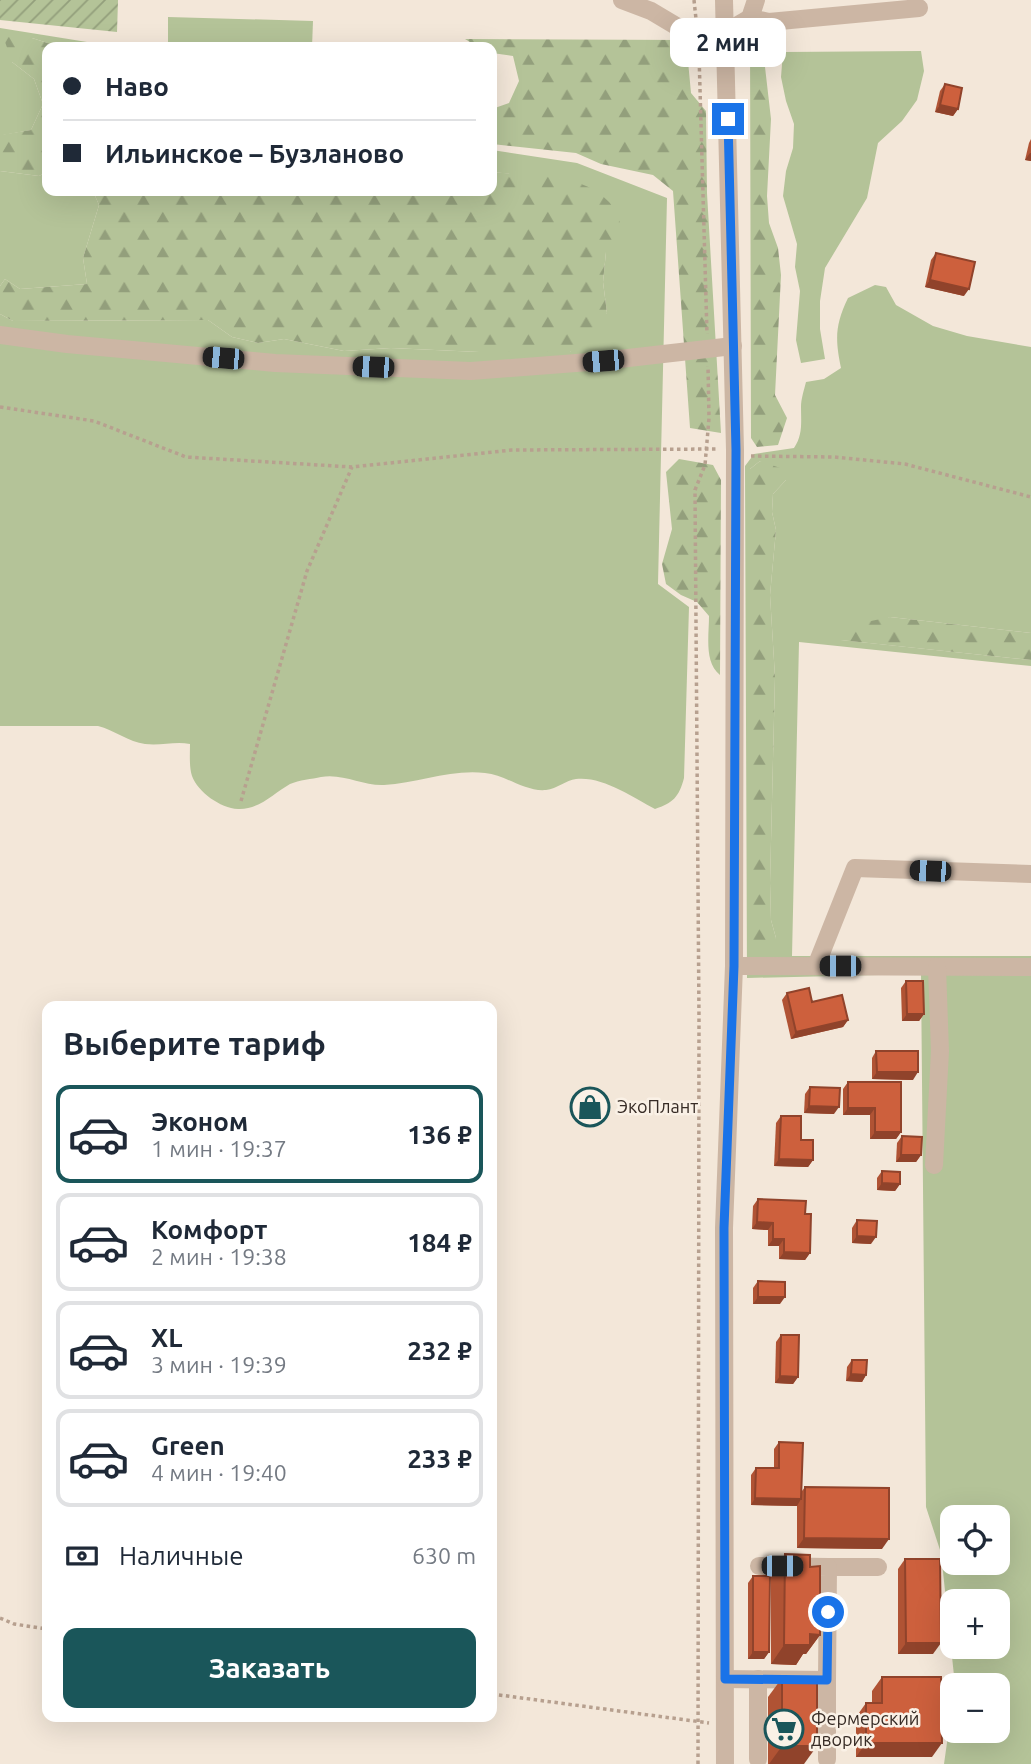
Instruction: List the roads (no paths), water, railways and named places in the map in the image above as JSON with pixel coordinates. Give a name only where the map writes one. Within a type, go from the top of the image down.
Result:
[{"type":"street","points":[[622,0],[651,12],[698,39],[726,36],[750,18],[756,0]]},
{"type":"street","points":[[724,0],[735,453],[734,966],[724,1228],[725,1764]]},
{"type":"street","points":[[750,18],[769,22],[919,8]]},
{"type":"street","points":[[0,335],[67,344],[275,363],[471,371],[603,361],[733,346]]},
{"type":"street","points":[[816,966],[855,868],[1031,874]]},
{"type":"street","points":[[734,966],[1031,967]]},
{"type":"street","points":[[934,1165],[940,1051],[937,967]]},
{"type":"street","points":[[759,1566],[878,1567]]},
{"type":"street","points":[[827,1759],[828,1567]]},
{"type":"street","points":[[725,1679],[827,1680]]},
{"type":"street","points":[[758,1679],[758,1759]]},
{"type":"place","name":"ЭкоПлант","points":[[590,1107]]},
{"type":"place","name":"Фермерский дворик","points":[[784,1729]]}]
